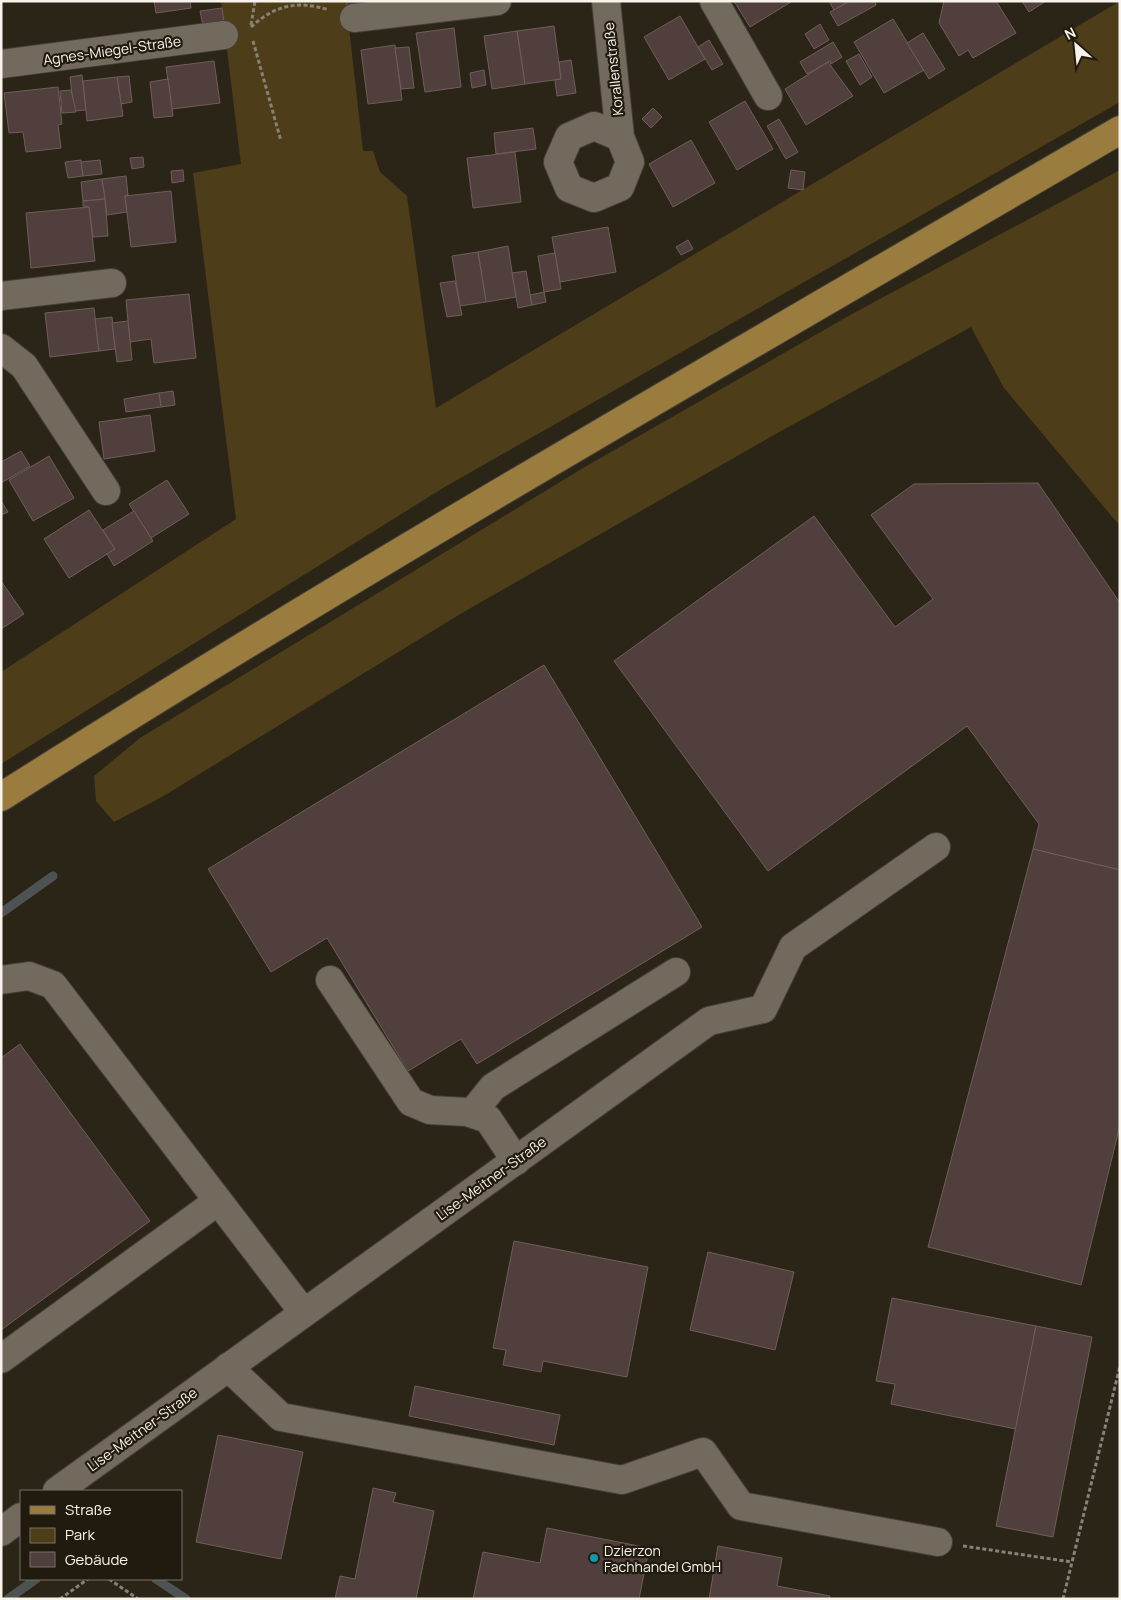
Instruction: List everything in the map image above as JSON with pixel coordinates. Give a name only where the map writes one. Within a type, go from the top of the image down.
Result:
[{"type":"main road","points":[[1,797],[190,677],[516,482],[1120,130]]},
{"type":"street","points":[[354,18],[497,1]]},
{"type":"street","name":"Korallenstraße","points":[[606,1],[620,137]]},
{"type":"street","points":[[714,1],[768,96]]},
{"type":"street","name":"Agnes-Miegel-Straße","points":[[1,64],[224,35]]},
{"type":"street","points":[[1,296],[112,283]]},
{"type":"street","points":[[1,348],[24,366],[106,491]]},
{"type":"street","name":"Lise-Meitner-Straße","points":[[58,1490],[709,1022],[763,1009],[793,948],[936,847]]},
{"type":"street","points":[[472,1114],[493,1087],[676,972]]},
{"type":"street","points":[[1,980],[29,976],[53,985],[304,1313]]},
{"type":"street","points":[[330,980],[411,1102],[430,1110],[472,1114],[488,1119],[516,1161]]},
{"type":"street","points":[[1,1359],[218,1201]]},
{"type":"street","points":[[228,1367],[281,1417],[622,1480],[703,1452],[741,1506],[938,1542]]},
{"type":"street","points":[[1,1532],[20,1518]]},
{"type":"path","points":[[255,1],[250,27],[253,44],[281,141]]},
{"type":"path","points":[[224,35],[250,27],[262,16],[294,3],[321,7],[344,17],[354,18]]},
{"type":"path","points":[[1063,1599],[1120,1366]]},
{"type":"path","points":[[938,1542],[1072,1562]]},
{"type":"path","points":[[60,1599],[87,1580]]},
{"type":"path","points":[[110,1580],[138,1599]]},
{"type":"green space","points":[[221,1],[346,1],[363,151],[373,151],[380,172],[407,196],[436,408],[1120,1],[1120,102],[443,488],[1,764],[1,672],[236,519],[193,173],[241,164]]},
{"type":"green space","points":[[1120,170],[1120,526],[1004,388],[971,327],[781,431],[462,613],[162,797],[114,822],[96,801],[94,776],[140,738],[583,468],[852,314]]},
{"type":"building","points":[[154,1],[190,1],[191,8],[156,13]]},
{"type":"building","points":[[346,1],[358,1],[359,7],[347,9]]},
{"type":"building","points":[[734,1],[791,1],[791,2],[750,27]]},
{"type":"building","points":[[829,1],[850,1],[834,10]]},
{"type":"building","points":[[850,1],[875,1],[876,5],[838,26],[830,12]]},
{"type":"building","points":[[944,1],[996,1],[1016,33],[973,58],[968,50],[959,56],[939,23]]},
{"type":"building","points":[[1022,1],[1046,1],[1029,12]]},
{"type":"building","points":[[222,8],[224,23],[203,26],[200,11]]},
{"type":"building","points":[[680,16],[705,59],[669,80],[644,37]]},
{"type":"building","points":[[893,19],[924,70],[884,93],[854,42]]},
{"type":"building","points":[[820,24],[829,40],[814,49],[805,34]]},
{"type":"building","points":[[554,26],[561,79],[525,84],[517,31]]},
{"type":"building","points":[[454,28],[461,87],[425,92],[416,33]]},
{"type":"building","points":[[517,31],[525,84],[492,89],[484,36]]},
{"type":"building","points":[[923,33],[945,69],[929,79],[907,43]]},
{"type":"building","points":[[709,40],[723,64],[712,70],[698,47]]},
{"type":"building","points":[[833,42],[842,57],[831,64],[830,61],[807,74],[800,62]]},
{"type":"building","points":[[395,45],[402,100],[368,104],[361,50]]},
{"type":"building","points":[[409,47],[414,88],[401,89],[395,48]]},
{"type":"building","points":[[859,54],[872,77],[860,85],[846,61]]},
{"type":"building","points":[[571,60],[576,93],[557,96],[555,80],[561,79],[559,62]]},
{"type":"building","points":[[214,61],[220,103],[172,109],[166,67]]},
{"type":"building","points":[[828,62],[853,96],[806,125],[785,89]]},
{"type":"building","points":[[484,70],[486,85],[472,88],[470,73]]},
{"type":"building","points":[[82,75],[86,110],[74,111],[70,77]]},
{"type":"building","points":[[129,76],[132,102],[121,104],[117,77]]},
{"type":"building","points":[[117,77],[123,116],[87,121],[83,81]]},
{"type":"building","points":[[168,79],[173,116],[154,118],[150,82]]},
{"type":"building","points":[[58,87],[62,124],[58,125],[61,148],[26,152],[23,132],[9,133],[4,93]]},
{"type":"building","points":[[71,90],[76,112],[62,113],[60,91]]},
{"type":"building","points":[[745,101],[773,149],[737,170],[709,122]]},
{"type":"building","points":[[653,108],[662,117],[651,128],[642,119]]},
{"type":"building","points":[[779,119],[798,152],[786,159],[767,126]]},
{"type":"building","points":[[533,128],[536,149],[496,154],[494,133]]},
{"type":"building","points":[[691,140],[715,183],[673,207],[649,164]]},
{"type":"building","points":[[515,152],[521,202],[473,208],[467,158]]},
{"type":"building","points":[[143,157],[144,167],[132,169],[130,158]]},
{"type":"building","points":[[81,160],[83,176],[68,178],[65,162]]},
{"type":"building","points":[[100,160],[102,174],[83,176],[81,162]]},
{"type":"building","points":[[183,170],[184,181],[172,183],[171,171]]},
{"type":"building","points":[[791,170],[805,172],[803,190],[788,188]]},
{"type":"building","points":[[126,176],[128,195],[125,196],[127,212],[107,215],[102,179]]},
{"type":"building","points":[[102,179],[105,199],[83,201],[81,182]]},
{"type":"building","points":[[171,191],[176,242],[131,247],[125,196]]},
{"type":"building","points":[[105,199],[108,236],[93,237],[89,207],[83,206],[83,201]]},
{"type":"building","points":[[89,207],[95,261],[31,268],[26,213]]},
{"type":"building","points":[[608,227],[616,272],[560,282],[552,237]]},
{"type":"building","points":[[688,240],[693,249],[681,255],[676,247]]},
{"type":"building","points":[[508,246],[516,297],[486,302],[478,252]]},
{"type":"building","points":[[478,252],[486,302],[460,306],[452,256]]},
{"type":"building","points":[[555,253],[561,289],[544,292],[538,256]]},
{"type":"building","points":[[526,271],[532,305],[518,308],[512,273]]},
{"type":"building","points":[[455,281],[462,315],[447,317],[440,283]]},
{"type":"building","points":[[544,292],[546,302],[532,305],[530,295]]},
{"type":"building","points":[[189,294],[196,358],[154,363],[151,339],[130,342],[126,300]]},
{"type":"building","points":[[94,308],[99,351],[50,357],[45,313]]},
{"type":"building","points":[[112,317],[115,349],[99,351],[95,319]]},
{"type":"building","points":[[128,321],[132,360],[117,362],[112,323]]},
{"type":"building","points":[[173,391],[175,405],[161,407],[159,393]]},
{"type":"building","points":[[159,393],[161,407],[126,412],[124,399]]},
{"type":"building","points":[[150,415],[155,451],[104,459],[99,422]]},
{"type":"building","points":[[21,451],[30,466],[1,483],[1,462]]},
{"type":"building","points":[[49,456],[74,498],[33,521],[9,480]]},
{"type":"building","points":[[167,480],[189,514],[151,538],[129,504]]},
{"type":"building","points":[[1038,483],[1120,603],[1120,870],[1033,849],[1039,824],[967,726],[768,871],[614,661],[814,516],[895,627],[933,599],[871,515],[914,484]]},
{"type":"building","points":[[1,501],[8,512],[1,515]]},
{"type":"building","points":[[89,510],[115,549],[69,578],[44,539]]},
{"type":"building","points":[[134,511],[153,541],[114,566],[107,554],[115,549],[103,530]]},
{"type":"building","points":[[1,581],[24,614],[1,629]]},
{"type":"building","points":[[544,665],[702,927],[477,1064],[461,1039],[408,1071],[327,938],[271,972],[208,869]]},
{"type":"building","points":[[1033,849],[1120,870],[1120,1125],[1081,1285],[928,1247]]},
{"type":"building","points":[[20,1044],[150,1221],[1,1330],[1,1058]]},
{"type":"building","points":[[514,1241],[648,1267],[627,1377],[543,1361],[541,1372],[503,1365],[506,1350],[493,1348]]},
{"type":"building","points":[[708,1252],[794,1272],[775,1350],[690,1330]]},
{"type":"building","points":[[892,1298],[1036,1326],[1016,1429],[891,1404],[895,1384],[876,1381]]},
{"type":"building","points":[[1036,1326],[1092,1337],[1053,1537],[996,1526]]},
{"type":"building","points":[[415,1386],[560,1415],[554,1445],[409,1416]]},
{"type":"building","points":[[218,1435],[303,1452],[281,1559],[196,1542]]},
{"type":"building","points":[[373,1488],[396,1493],[393,1502],[434,1511],[416,1599],[335,1599],[340,1576],[355,1579]]},
{"type":"building","name":"Dzierzon Fachhandel GmbH","points":[[547,1528],[649,1548],[639,1599],[473,1599],[483,1552],[540,1563]]},
{"type":"building","points":[[718,1546],[782,1558],[777,1586],[830,1596],[829,1599],[709,1599]]},
{"type":"waterway","points":[[1,913],[53,876]]},
{"type":"waterway","points":[[8,1599],[35,1580]]},
{"type":"waterway","points":[[158,1580],[186,1599]]},
{"type":"place","name":"Dzierzon Fachhandel GmbH","points":[[594,1558]]}]
